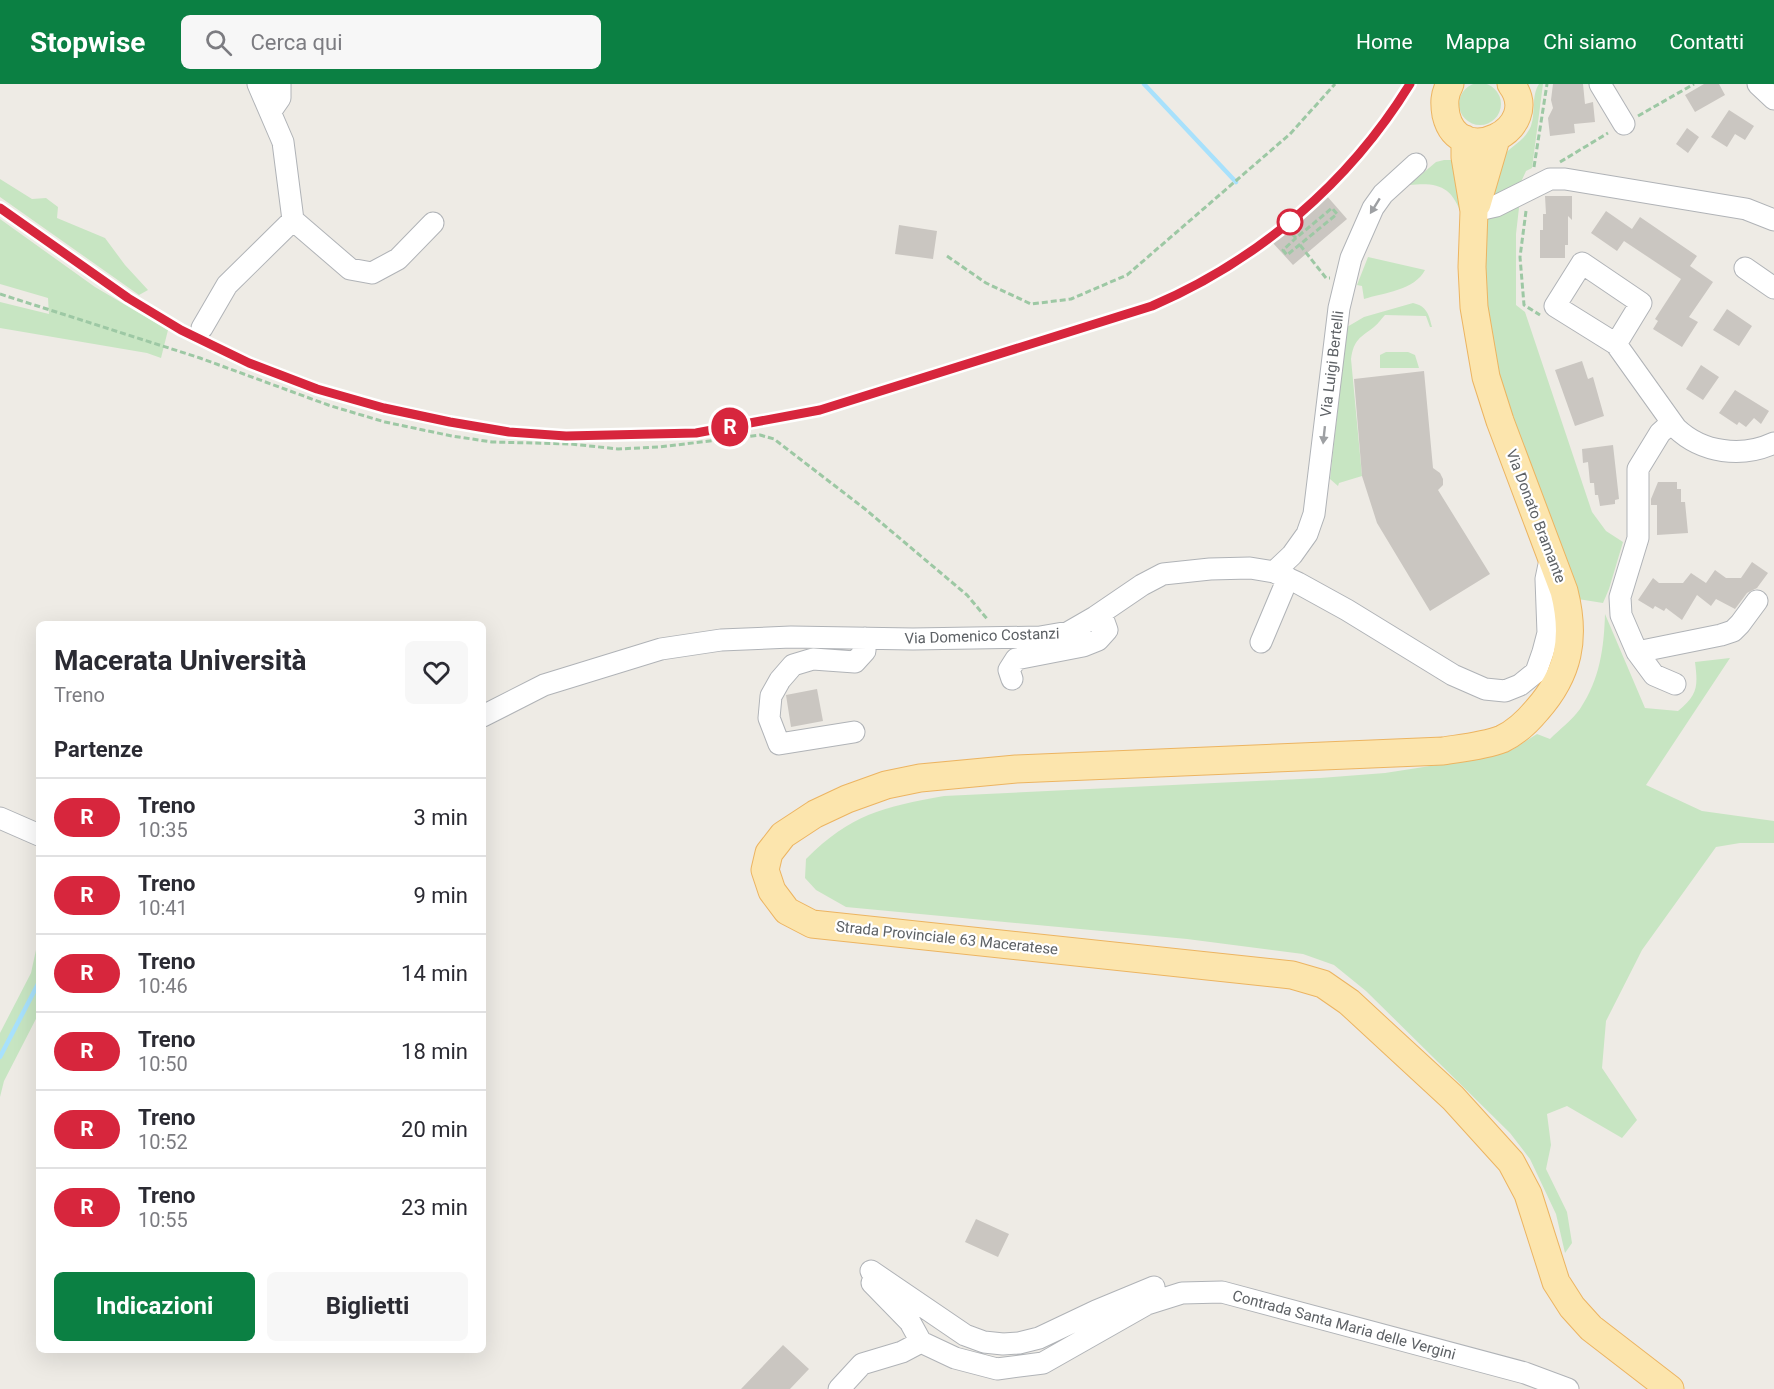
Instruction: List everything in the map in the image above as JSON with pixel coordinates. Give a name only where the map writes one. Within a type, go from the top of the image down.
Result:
[{"type":"main road","points":[[1450,84],[1444,103],[1448,123],[1465,139],[1475,142],[1496,139]]},
{"type":"main road","name":"Via Donato Bramante","points":[[1474,211],[1496,139],[1511,127],[1515,118],[1519,89]]},
{"type":"main road","name":"Via Donato Bramante","points":[[1443,752],[1501,739],[1519,729],[1548,699],[1566,664],[1570,644],[1570,614],[1551,554],[1500,421],[1486,376],[1474,307],[1472,267],[1474,211],[1465,157],[1465,139]]},
{"type":"main road","name":"Strada Provinciale 63 Maceratese","points":[[1443,752],[1016,769],[920,778],[886,785],[815,814],[783,835],[769,853],[765,870],[772,891],[788,911],[812,924],[1292,975],[1323,984],[1349,1002],[1453,1098],[1511,1162],[1528,1194],[1556,1282],[1572,1307],[1591,1328],[1670,1389]]},
{"type":"street","points":[[258,84],[283,142],[293,220],[350,269],[372,273],[398,259],[433,223]]},
{"type":"street","points":[[271,111],[280,98],[280,84]]},
{"type":"street","points":[[1600,84],[1624,124]]},
{"type":"street","points":[[1758,84],[1774,99]]},
{"type":"street","name":"Via Luigi Bertelli","points":[[1281,575],[1307,534],[1314,514],[1339,308],[1351,258],[1373,208],[1383,194],[1416,164]]},
{"type":"street","points":[[1474,211],[1496,206],[1550,179],[1565,179],[1746,209],[1774,220]]},
{"type":"street","points":[[202,328],[227,285],[293,220]]},
{"type":"street","points":[[1746,268],[1774,288]]},
{"type":"street","points":[[1616,344],[1671,423],[1686,438],[1704,446],[1743,452],[1760,449],[1774,443]]},
{"type":"street","points":[[1671,423],[1660,433],[1638,469],[1638,538],[1620,597],[1621,615],[1637,652],[1654,675],[1675,684]]},
{"type":"street","name":"Via Domenico Costanzi","points":[[486,714],[544,685],[661,649],[721,640],[791,637],[1040,637],[1069,632],[1163,574],[1210,568],[1250,568],[1281,575],[1347,610],[1453,675],[1485,688],[1504,691],[1520,686],[1536,672],[1543,652],[1548,633],[1546,579],[1551,554]]},
{"type":"street","points":[[1261,642],[1281,575]]},
{"type":"street","points":[[1637,652],[1733,631],[1757,600]]},
{"type":"street","points":[[1011,679],[1009,670],[1016,659],[1083,646],[1098,640],[1107,630],[1101,613]]},
{"type":"street","points":[[854,732],[779,744],[769,717],[771,696],[793,664],[813,659],[855,662],[866,651],[865,638]]},
{"type":"street","points":[[0,818],[36,834]]},
{"type":"street","points":[[839,1389],[862,1364],[902,1352],[921,1342],[910,1322],[871,1282],[871,1271],[965,1335],[984,1342],[1003,1344],[1039,1338],[1096,1311],[1163,1284],[1182,1293]]},
{"type":"street","name":"Contrada Santa Maria delle Vergini","points":[[921,1342],[955,1358],[997,1369],[1042,1363],[1147,1304],[1182,1293],[1222,1293],[1525,1373],[1568,1389]]},
{"type":"path","points":[[947,256],[986,283],[1031,304],[1071,299],[1127,275],[1290,134],[1335,84]]},
{"type":"path","points":[[1332,208],[1337,214],[1287,255],[1283,250],[1296,238],[1332,208]]},
{"type":"path","points":[[1292,234],[1296,238]]},
{"type":"path","points":[[1300,245],[1326,278],[1346,280]]},
{"type":"path","points":[[0,294],[200,358],[331,406],[385,422],[452,436],[492,442],[571,444],[618,449],[760,435],[774,439],[865,509],[967,595],[1003,637]]},
{"type":"green space","points":[[1480,83],[1488,84],[1495,89],[1500,96],[1500,112],[1495,119],[1488,124],[1480,125],[1472,124],[1465,119],[1460,112],[1459,104],[1460,96],[1465,89],[1472,84]]},
{"type":"green space","points":[[1539,84],[1543,84],[1532,168],[1526,171],[1521,182],[1499,199],[1488,193],[1494,175],[1502,157],[1525,136],[1531,126],[1535,94]]},
{"type":"green space","points":[[1451,160],[1457,166],[1462,216],[1454,198],[1443,188],[1428,184],[1409,185],[1436,162]]},
{"type":"green space","points":[[0,179],[32,199],[46,198],[58,207],[57,218],[105,238],[148,290],[139,295],[0,197]]},
{"type":"green space","points":[[1520,199],[1516,234],[1516,305],[1525,312],[1592,512],[1606,531],[1623,542],[1603,603],[1578,599],[1500,387],[1483,294],[1486,214]]},
{"type":"green space","points":[[0,219],[95,287],[168,330],[161,358],[147,353],[0,328],[0,302],[49,314],[48,298],[0,284]]},
{"type":"green space","points":[[1368,257],[1425,270],[1420,277],[1406,286],[1364,299],[1362,286],[1357,285]]},
{"type":"green space","points":[[1413,303],[1424,309],[1432,327],[1426,316],[1385,315],[1376,326],[1358,340],[1354,347],[1351,359],[1362,476],[1339,483],[1338,486],[1330,479],[1347,327],[1364,317]]},
{"type":"green space","points":[[1386,352],[1408,352],[1415,355],[1419,368],[1380,368],[1380,355]]},
{"type":"green space","points":[[1605,614],[1645,708],[1678,711],[1690,700],[1695,690],[1695,662],[1730,658],[1646,785],[1702,811],[1774,821],[1774,843],[1740,843],[1716,847],[1642,950],[1606,1021],[1602,1068],[1637,1120],[1622,1138],[1567,1106],[1547,1114],[1551,1145],[1546,1169],[1567,1212],[1572,1243],[1565,1253],[1556,1214],[1530,1159],[1510,1133],[1366,991],[1334,965],[1303,954],[1187,939],[846,907],[816,890],[805,878],[806,859],[822,844],[853,822],[885,809],[922,800],[944,796],[1385,773],[1456,762],[1512,750],[1537,734],[1550,739],[1570,721],[1587,698],[1600,663]]},
{"type":"green space","points":[[36,950],[36,1019],[4,1081],[0,1097],[0,1033],[31,973]]},
{"type":"building","points":[[1553,84],[1583,84],[1585,104],[1593,102],[1595,122],[1574,124],[1575,133],[1550,136],[1548,118],[1553,108],[1551,100]]},
{"type":"building","points":[[1704,84],[1719,84],[1725,95],[1695,112],[1685,95]]},
{"type":"building","points":[[1729,110],[1754,126],[1745,140],[1735,134],[1727,147],[1711,137]]},
{"type":"building","points":[[1687,128],[1699,137],[1688,153],[1676,144]]},
{"type":"building","points":[[1326,195],[1347,219],[1293,265],[1272,242]]},
{"type":"building","points":[[1545,196],[1572,196],[1572,220],[1568,216],[1568,245],[1565,245],[1565,258],[1540,258],[1540,230],[1543,230],[1543,214],[1546,214]]},
{"type":"building","points":[[1606,211],[1632,229],[1640,217],[1697,256],[1690,266],[1713,282],[1689,317],[1698,322],[1682,347],[1653,329],[1658,321],[1655,319],[1681,279],[1624,241],[1617,251],[1591,233]]},
{"type":"building","points":[[899,225],[937,231],[933,259],[895,254]]},
{"type":"building","points":[[1727,309],[1752,326],[1739,346],[1713,330]]},
{"type":"building","points":[[1582,361],[1588,379],[1593,377],[1604,416],[1575,426],[1555,370]]},
{"type":"building","points":[[1701,365],[1719,377],[1703,400],[1686,389]]},
{"type":"building","points":[[1424,371],[1433,468],[1440,473],[1443,479],[1443,485],[1438,490],[1490,574],[1430,611],[1377,523],[1362,476],[1354,379]]},
{"type":"building","points":[[1735,390],[1769,411],[1761,424],[1754,418],[1746,427],[1739,422],[1737,425],[1719,413]]},
{"type":"building","points":[[1613,445],[1619,499],[1615,500],[1615,504],[1600,506],[1598,495],[1595,495],[1594,483],[1590,483],[1588,462],[1583,463],[1582,449]]},
{"type":"building","points":[[1658,482],[1677,482],[1677,489],[1681,489],[1681,502],[1685,502],[1688,533],[1657,535],[1657,505],[1651,505],[1651,499]]},
{"type":"building","points":[[1752,562],[1768,573],[1757,588],[1747,593],[1735,609],[1716,599],[1711,606],[1697,595],[1682,620],[1666,608],[1664,611],[1655,606],[1653,609],[1638,600],[1653,578],[1659,583],[1683,583],[1691,573],[1706,583],[1715,570],[1726,578],[1741,578]]},
{"type":"building","points":[[817,689],[823,721],[791,727],[786,695]]},
{"type":"building","points":[[976,1219],[1009,1234],[998,1257],[965,1242]]},
{"type":"building","points":[[783,1345],[809,1369],[790,1389],[741,1389]]},
{"type":"waterway","points":[[1144,84],[1236,182]]},
{"type":"waterway","points":[[0,1057],[36,988]]},
{"type":"railway","points":[[0,208],[127,298],[181,330],[249,363],[317,389],[384,408],[509,432],[566,436],[696,433],[820,410],[948,371],[1169,298],[1235,262],[1269,239],[1305,210],[1367,146],[1410,84]]},
{"type":"train","name":"R","points":[[0,208],[128,298],[181,330],[249,363],[317,389],[384,408],[509,432],[566,436],[696,433],[820,410],[1152,306],[1191,288],[1269,239],[1314,202],[1355,160],[1380,130],[1410,84]]}]
